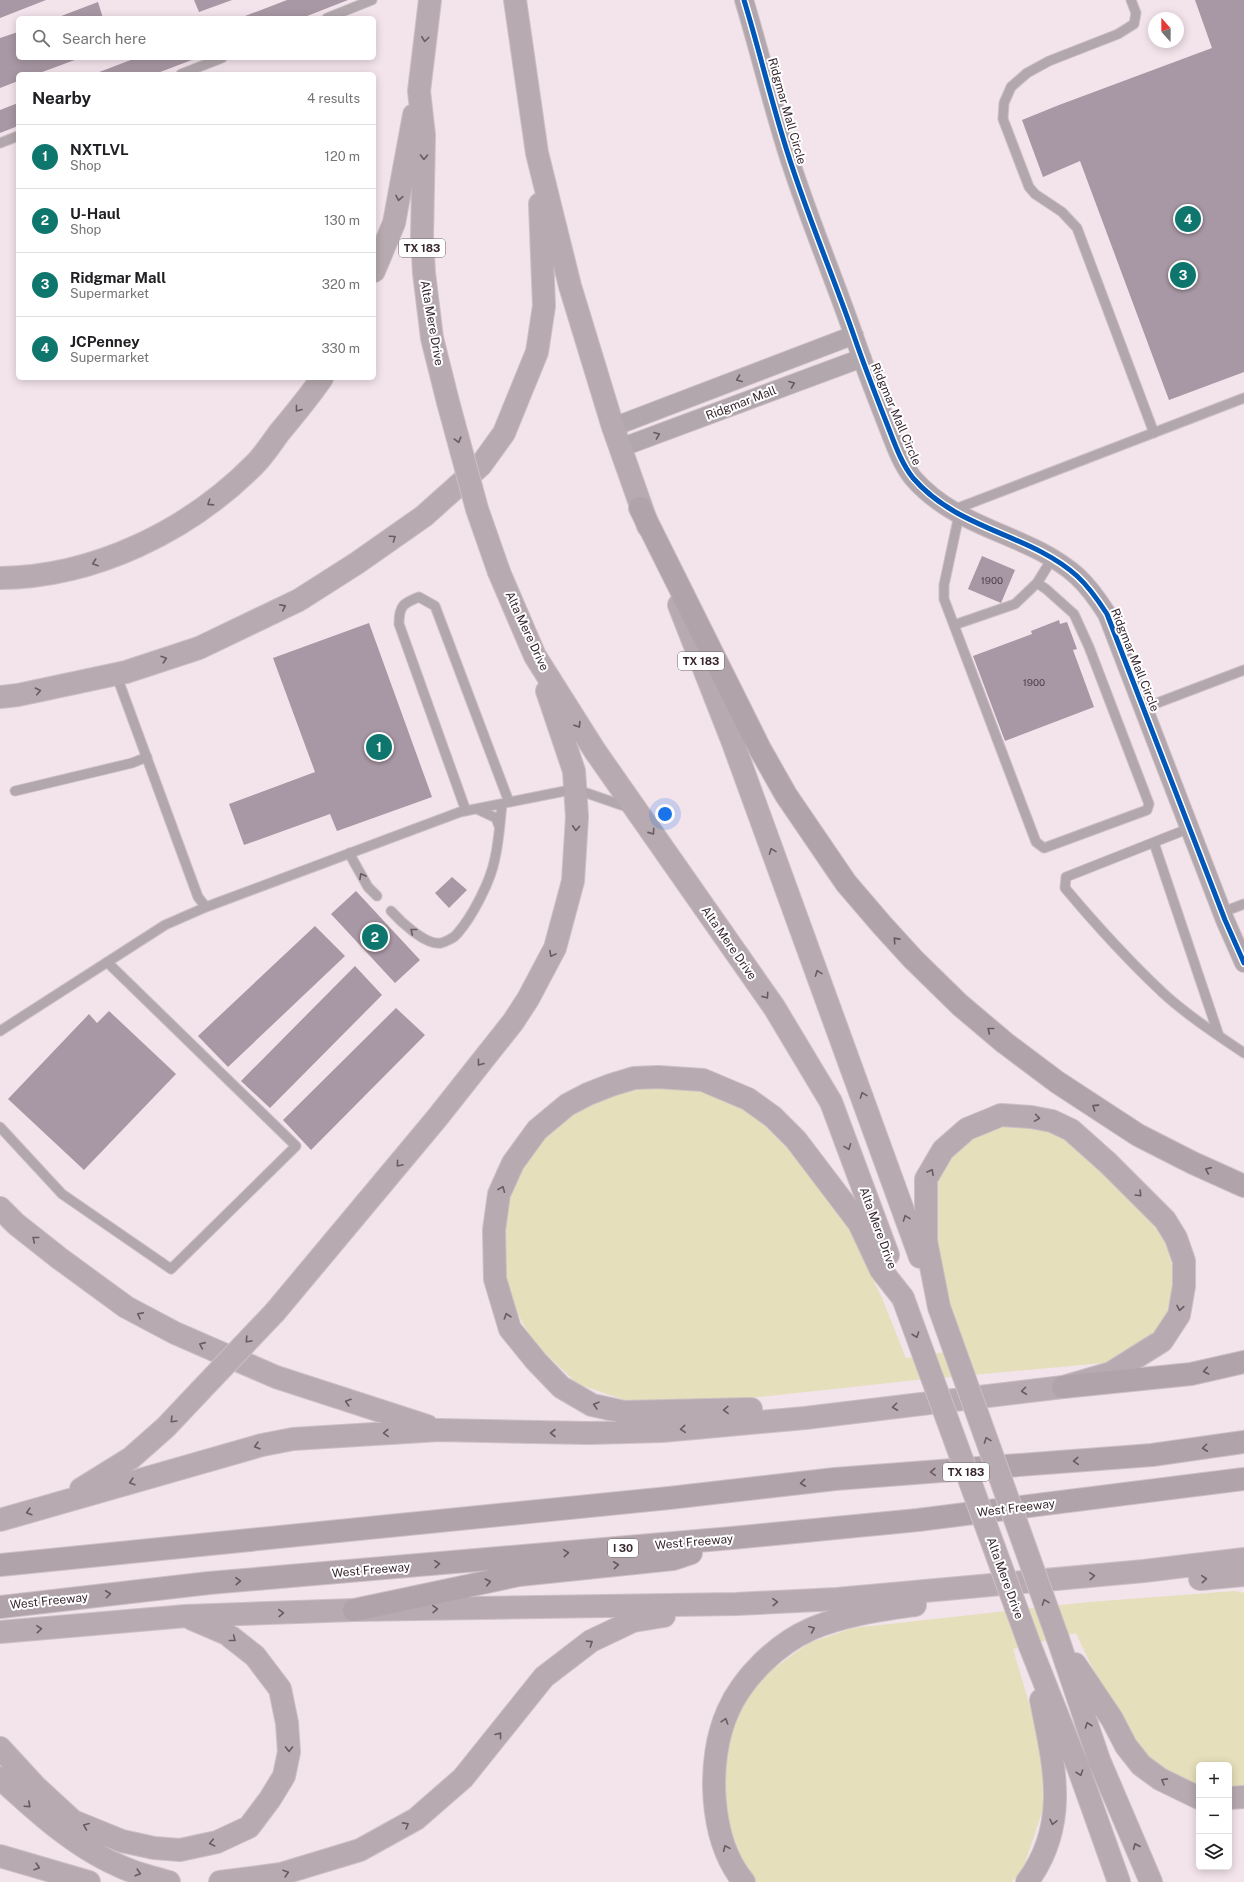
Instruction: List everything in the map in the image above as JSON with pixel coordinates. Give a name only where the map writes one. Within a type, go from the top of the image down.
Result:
[{"type":"highway","points":[[640,508],[760,749],[786,795],[846,883],[898,942],[960,1005],[1005,1043],[1057,1082],[1138,1135],[1193,1163],[1244,1186]]},
{"type":"highway","points":[[1063,1387],[1191,1374],[1244,1362]]},
{"type":"highway","points":[[0,1565],[669,1498],[835,1479],[1152,1455],[1244,1442]]},
{"type":"highway","name":"West Freeway","points":[[0,1607],[209,1583],[732,1538],[918,1520],[1244,1479]]},
{"type":"highway","points":[[354,1610],[519,1575],[673,1559],[732,1538]]},
{"type":"main road","name":"Alta Mere Drive","points":[[430,0],[419,91],[424,135],[422,237],[424,273],[432,338],[448,402],[477,509],[499,572],[536,656],[594,751],[637,810],[774,1007],[831,1102],[1030,1646],[1078,1767],[1118,1882]]},
{"type":"main road","name":"TX 183","points":[[515,0],[537,152],[570,286],[613,427],[640,508],[732,740],[1058,1639],[1099,1760],[1151,1882]]},
{"type":"main road","points":[[376,266],[394,222],[419,91]]},
{"type":"main road","points":[[0,697],[18,695],[116,674],[199,648],[300,600],[357,563],[424,516],[480,464],[504,433],[537,352],[544,306],[537,152]]},
{"type":"main road","points":[[0,578],[77,569],[121,554],[171,529],[216,499],[256,464],[320,380]]},
{"type":"main road","points":[[58,1504],[131,1458],[166,1427],[275,1312],[437,1118],[513,1022],[528,999],[555,948],[573,881],[577,817],[574,771],[536,656]]},
{"type":"main road","points":[[805,1418],[770,1409],[624,1412],[592,1404],[561,1387],[536,1361],[510,1329],[495,1279],[494,1230],[499,1194],[513,1163],[537,1130],[567,1105],[588,1094],[634,1078],[658,1077],[703,1080],[748,1099],[773,1118],[796,1140],[859,1223],[881,1270],[903,1298]]},
{"type":"main road","points":[[0,1520],[262,1445],[293,1439],[439,1430],[528,1433],[662,1431],[805,1418],[1063,1387],[1111,1373],[1162,1341],[1179,1315],[1184,1286],[1184,1261],[1176,1238],[1165,1220],[1108,1163],[1071,1130],[1052,1121],[1001,1115],[967,1129],[943,1150],[926,1179],[926,1241],[938,1307]]},
{"type":"main road","points":[[0,1208],[16,1224],[59,1258],[126,1307],[175,1333],[276,1377],[439,1430]]},
{"type":"main road","points":[[0,1632],[186,1616],[354,1610],[736,1604],[837,1599],[1244,1560]]},
{"type":"main road","points":[[1167,1568],[1194,1580],[1244,1575]]},
{"type":"main road","points":[[744,1882],[738,1875],[721,1836],[714,1800],[715,1752],[728,1711],[742,1687],[782,1646],[811,1629],[863,1613],[924,1603],[956,1587]]},
{"type":"main road","points":[[220,1882],[281,1874],[360,1850],[416,1819],[463,1778],[544,1676],[591,1641],[633,1621],[736,1604]]},
{"type":"main road","points":[[0,1748],[35,1786],[73,1821],[122,1841],[154,1848],[180,1850],[217,1842],[249,1827],[270,1799],[284,1776],[290,1752],[287,1723],[280,1689],[255,1656],[227,1634],[186,1616]]},
{"type":"main road","points":[[1058,1639],[1112,1719],[1126,1746],[1141,1765],[1160,1779],[1196,1798]]},
{"type":"main road","points":[[1026,1882],[1047,1845],[1054,1818],[1056,1788],[1053,1761],[1030,1646]]},
{"type":"main road","points":[[0,1778],[34,1810],[63,1833],[95,1853],[124,1868],[169,1882]]},
{"type":"main road","points":[[1232,1798],[1244,1797]]},
{"type":"main road","points":[[0,1856],[89,1882]]},
{"type":"street","name":"Ridgmar Mall Circle","points":[[744,0],[785,145],[862,358],[893,439],[910,473],[935,500],[956,513],[1052,559],[1075,574],[1102,605],[1107,614],[1244,963]]},
{"type":"street","name":"Ridgmar Mall","points":[[613,427],[854,335]]},
{"type":"street","name":"Ridgmar Mall","points":[[620,448],[862,358]]},
{"type":"lane","points":[[332,16],[372,0]]},
{"type":"lane","points":[[1131,0],[1136,13],[1134,24],[1118,34],[1049,61],[1027,73],[1011,87],[1004,103],[1003,119],[1030,191],[1062,212],[1077,228],[1154,433]]},
{"type":"lane","points":[[185,72],[217,60]]},
{"type":"lane","points":[[0,143],[16,137]]},
{"type":"lane","points":[[1036,583],[1046,589],[1074,614],[1089,647],[1149,804],[1147,810],[1044,848],[1036,842],[944,600],[944,585],[956,513],[1244,398]]},
{"type":"lane","points":[[954,625],[1015,604],[1036,583],[1052,559]]},
{"type":"lane","points":[[392,910],[417,935],[432,942],[440,943],[456,936],[479,898],[495,860],[499,826],[506,803],[435,606],[420,597],[409,601],[402,606],[399,613],[399,624],[466,811]]},
{"type":"lane","points":[[1144,708],[1244,670]]},
{"type":"lane","points":[[116,674],[198,897],[206,907]]},
{"type":"lane","points":[[15,791],[132,763],[147,757]]},
{"type":"lane","points":[[0,1031],[165,925],[206,907],[466,811],[575,789],[637,810]]},
{"type":"lane","points":[[476,809],[496,818],[499,826]]},
{"type":"lane","points":[[1190,828],[1066,877],[1065,888],[1099,928],[1164,993],[1219,1036],[1244,1053]]},
{"type":"lane","points":[[1154,842],[1219,1036]]},
{"type":"lane","points":[[349,854],[368,887],[377,896]]},
{"type":"lane","points":[[1223,912],[1244,904]]},
{"type":"lane","points":[[0,1127],[62,1194],[171,1269],[296,1146],[108,962]]},
{"type":"shaded area","points":[[641,1086],[696,1087],[749,1110],[796,1157],[836,1202],[882,1298],[906,1358],[965,1349],[933,1249],[933,1211],[939,1174],[954,1149],[969,1137],[1000,1124],[1028,1125],[1070,1140],[1130,1199],[1165,1238],[1175,1277],[1166,1317],[1143,1346],[1114,1362],[916,1380],[676,1406],[633,1403],[578,1384],[534,1343],[516,1311],[501,1265],[507,1194],[542,1135],[600,1097]]},
{"type":"shaded area","points":[[1235,1591],[1244,1593],[1244,1789],[1232,1791],[1232,1762],[1196,1762],[1196,1790],[1154,1770],[1110,1706],[1076,1633],[1013,1649],[1042,1747],[1043,1809],[1023,1869],[1012,1882],[756,1882],[744,1868],[728,1820],[724,1778],[732,1728],[744,1701],[765,1675],[809,1643],[853,1628],[1089,1602]]},
{"type":"building","points":[[0,0],[46,0],[0,18]]},
{"type":"building","points":[[194,0],[232,0],[199,12]]},
{"type":"building","points":[[287,0],[348,0],[307,16],[245,16]]},
{"type":"building","points":[[1195,0],[1244,0],[1244,372],[1169,400],[1080,161],[1043,177],[1022,120],[1212,48]]},
{"type":"building","points":[[98,2],[102,16],[61,16]]},
{"type":"building","points":[[16,33],[16,60],[75,60],[42,72],[16,72],[16,82],[0,88],[0,38]]},
{"type":"building","points":[[131,60],[192,60],[160,72],[99,72]]},
{"type":"building","points":[[16,104],[16,127],[0,133],[0,110]]},
{"type":"building","points":[[982,556],[1015,570],[1001,603],[968,589]]},
{"type":"building","points":[[1059,620],[1060,624],[1067,622],[1077,649],[1073,650],[1094,707],[1005,741],[973,656],[1032,634],[1031,631]]},
{"type":"building","points":[[369,623],[432,797],[337,831],[330,814],[244,845],[229,804],[315,772],[273,658]]},
{"type":"building","points":[[452,877],[467,890],[449,908],[435,893]]},
{"type":"building","points":[[356,891],[420,960],[395,983],[331,914]]},
{"type":"building","points":[[315,926],[345,956],[228,1067],[198,1036]]},
{"type":"building","points":[[355,966],[382,995],[270,1108],[241,1081]]},
{"type":"building","points":[[396,1008],[425,1035],[311,1150],[283,1120]]},
{"type":"building","points":[[109,1011],[176,1074],[84,1170],[8,1099],[89,1014],[97,1023]]},
{"type":"cycle path","points":[[744,0],[799,189],[901,459],[913,478],[931,496],[951,510],[972,521],[1038,550],[1077,576],[1089,589],[1107,614],[1225,920],[1244,963]]},
{"type":"place","name":"JCPenney","points":[[1188,219]]},
{"type":"place","name":"Ridgmar Mall","points":[[1183,275]]},
{"type":"place","name":"NXTLVL","points":[[379,747]]},
{"type":"place","name":"U-Haul","points":[[375,937]]}]
